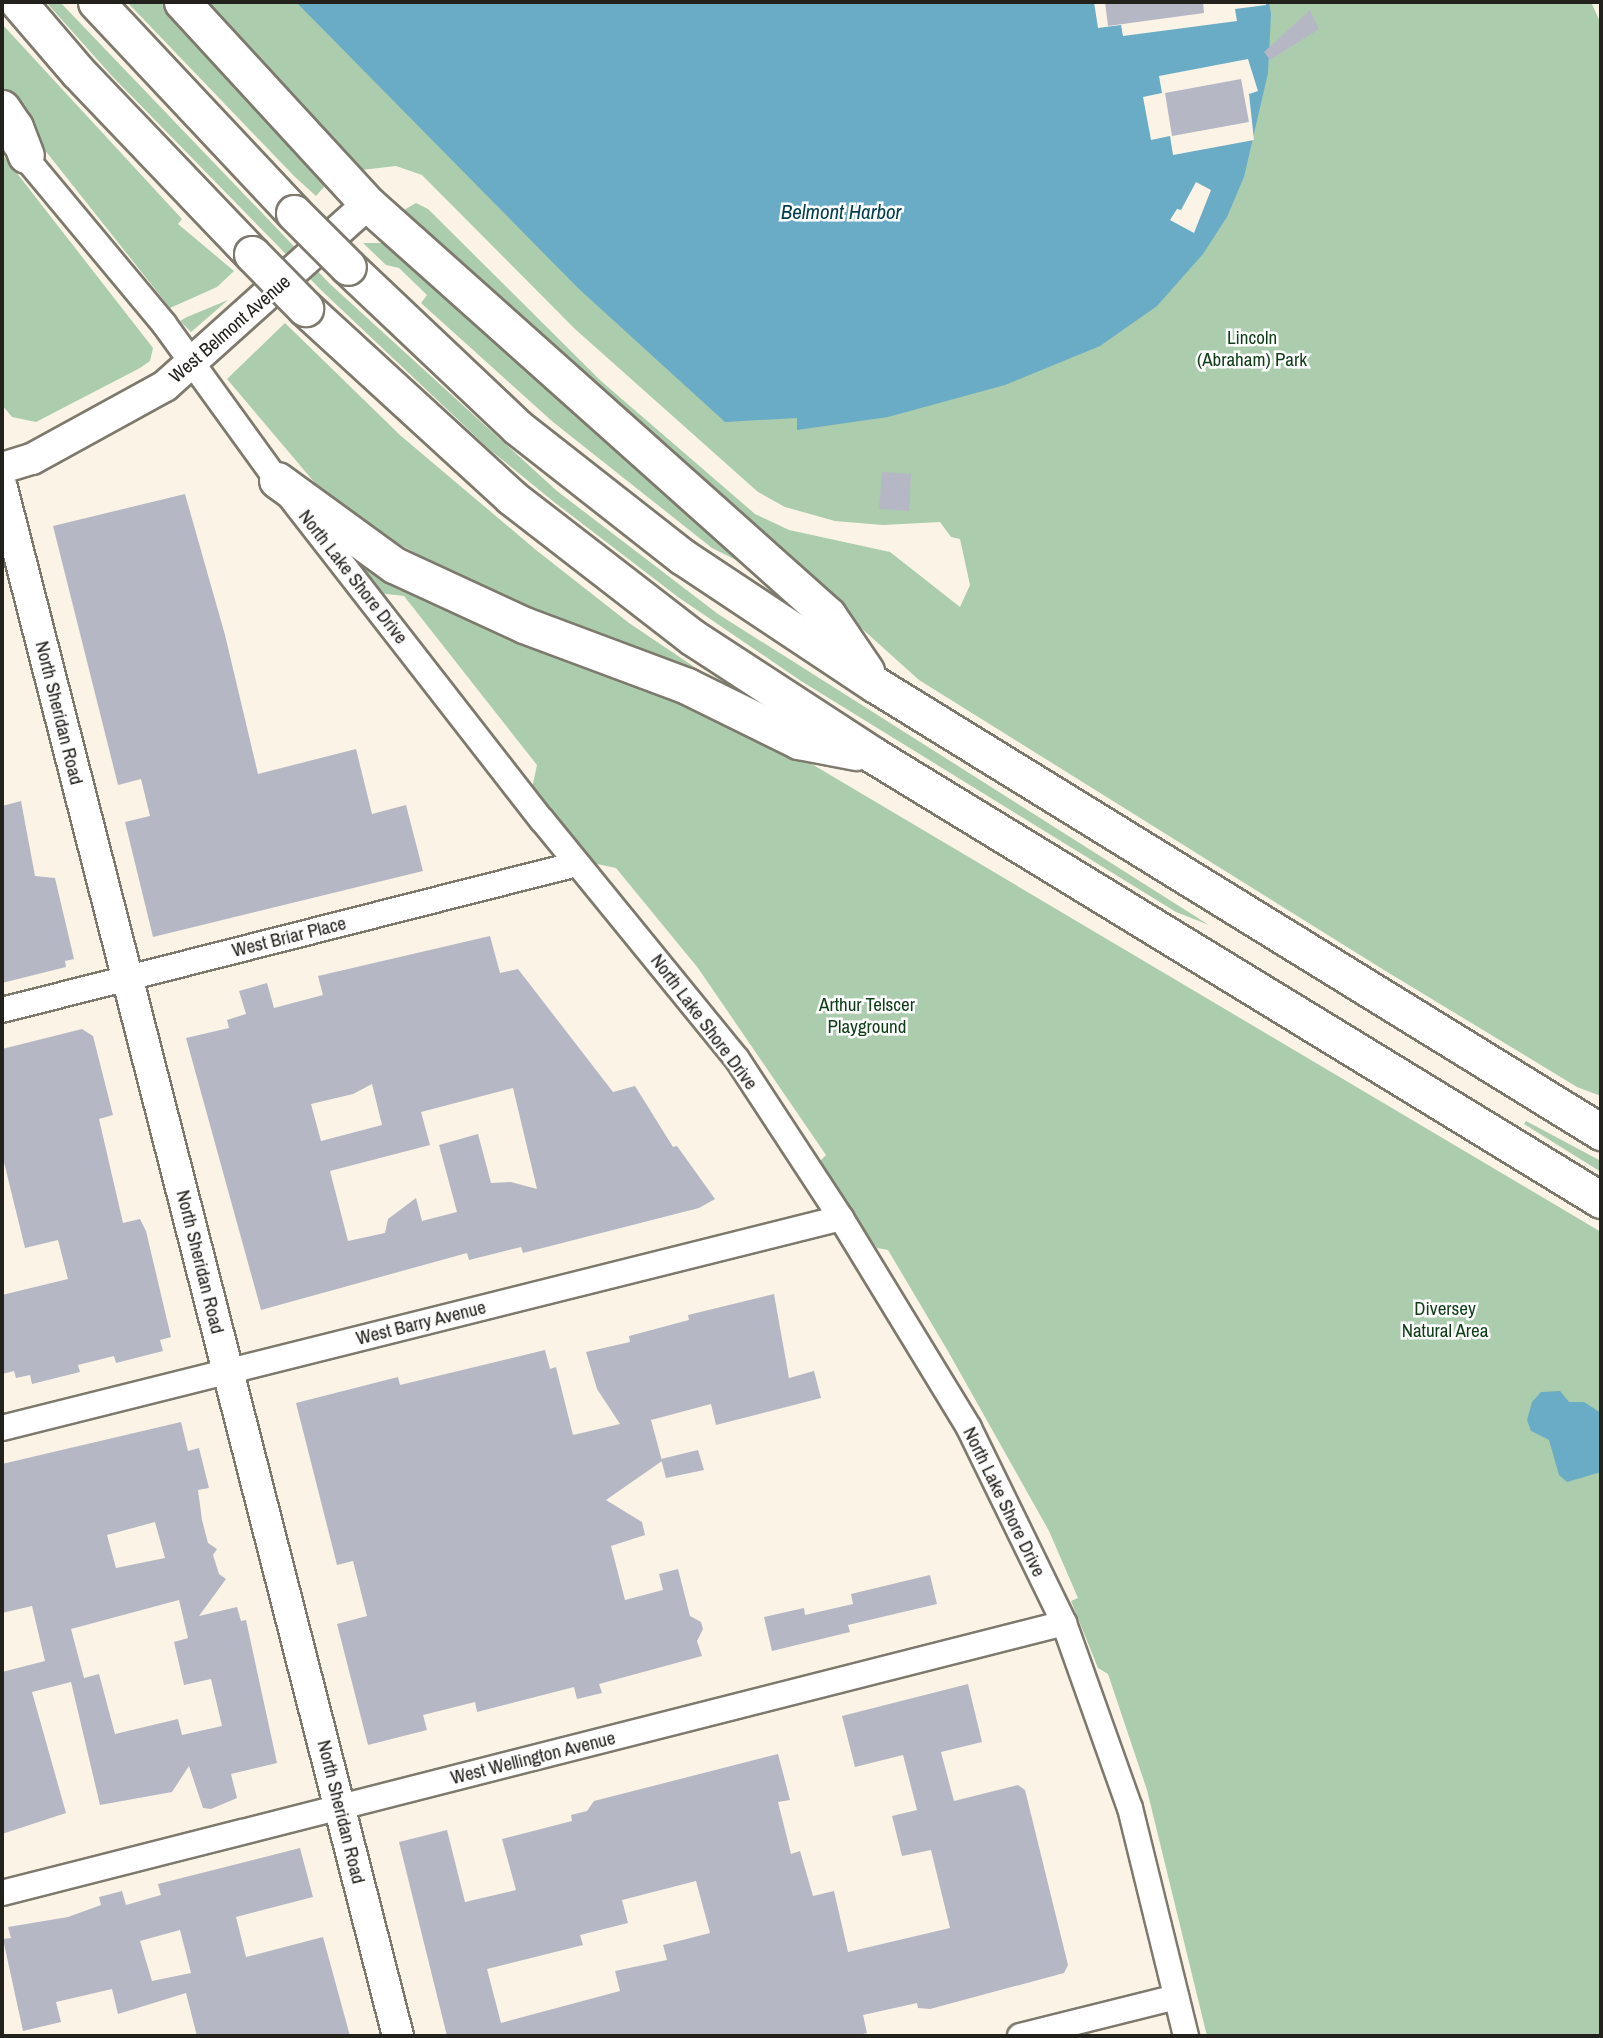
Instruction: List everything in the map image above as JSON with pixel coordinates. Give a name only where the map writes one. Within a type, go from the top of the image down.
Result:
[{"type":"highway","points":[[18,2],[78,72],[305,308],[511,497],[692,636],[873,755],[1601,1200]]},
{"type":"highway","points":[[96,2],[348,267],[517,427],[600,495],[683,557],[876,685],[1601,1132]]},
{"type":"highway","points":[[182,2],[368,204],[828,615],[876,685]]},
{"type":"highway","points":[[2,108],[15,127],[14,144]]},
{"type":"highway","points":[[277,480],[394,565],[441,587],[524,625],[687,686],[799,741],[873,755]]},
{"type":"main road","name":"West Belmont Avenue","points":[[2,468],[32,459],[102,421],[194,365],[368,204]]},
{"type":"main road","name":"North Sheridan Road","points":[[2,488],[398,2036]]},
{"type":"street","name":"North Lake Shore Drive","points":[[14,144],[194,365],[277,480],[577,864],[737,1059],[841,1218],[969,1428],[1065,1623],[1130,1808],[1186,2036]]},
{"type":"street","name":"West Briar Place","points":[[2,1010],[577,864]]},
{"type":"street","name":"West Barry Avenue","points":[[2,1428],[841,1218]]},
{"type":"street","name":"West Wellington Avenue","points":[[2,1893],[1065,1623]]},
{"type":"street","points":[[1020,2036],[1177,1997]]},
{"type":"green space","points":[[46,2],[60,2],[330,284],[557,491],[718,614],[1209,925],[1176,912],[801,681],[678,597],[554,502],[489,449],[322,291],[111,75]]},
{"type":"green space","points":[[127,2],[163,2],[258,102],[319,174],[324,187],[316,196],[294,176]]},
{"type":"green space","name":"Lincoln (Abraham) Park","points":[[198,2],[1591,2],[1601,24],[1601,1096],[1577,1087],[1384,970],[919,680],[403,216],[404,210],[416,203],[428,209],[601,381],[755,514],[789,530],[890,552],[960,607],[970,585],[960,539],[951,537],[940,522],[883,525],[835,521],[785,507],[758,492],[575,329],[422,175],[396,166],[361,170]]},
{"type":"green space","points":[[2,24],[182,219],[178,224],[234,271],[217,287],[170,308],[2,96]]},
{"type":"green space","points":[[2,154],[153,348],[150,361],[140,368],[36,422],[12,417],[2,405]]},
{"type":"green space","points":[[363,243],[385,243],[410,257],[750,567],[712,548],[553,422],[421,303],[427,295],[399,268],[386,265]]},
{"type":"green space","points":[[228,300],[191,332],[180,321],[187,317]]},
{"type":"green space","points":[[285,323],[401,436],[536,550],[629,623],[730,691],[514,608],[363,524],[315,483],[227,379]]},
{"type":"green space","points":[[347,553],[752,732],[810,763],[1601,1232],[1601,2036],[1207,2036],[1147,1790],[1108,1674],[1098,1668],[1071,1601],[1078,1598],[1049,1531],[949,1353],[888,1250],[877,1248],[866,1232],[820,1161],[826,1155],[698,968],[616,868],[592,863],[532,788],[537,765],[404,596],[378,593]]},
{"type":"green space","points":[[1526,1121],[1601,1161],[1601,1172],[1524,1124]]},
{"type":"water","name":"Belmont Harbor","points":[[296,2],[1269,2],[1271,14],[1268,73],[1244,177],[1227,217],[1203,254],[1157,306],[1100,346],[1005,385],[888,417],[797,430],[797,418],[725,422],[579,289]]},
{"type":"water","points":[[1560,1391],[1569,1402],[1584,1402],[1601,1413],[1601,1472],[1567,1482],[1559,1475],[1549,1440],[1531,1431],[1527,1420],[1532,1402],[1541,1392]]},
{"type":"pier","points":[[1094,2],[1266,2],[1266,5],[1235,9],[1237,21],[1123,36],[1121,25],[1098,28]]},
{"type":"pier","points":[[1248,59],[1258,91],[1249,94],[1254,140],[1173,155],[1170,136],[1151,140],[1143,97],[1162,93],[1159,76]]},
{"type":"pier","points":[[1196,182],[1211,190],[1194,233],[1170,220],[1177,209],[1181,210]]},
{"type":"building","points":[[1105,2],[1203,2],[1204,13],[1108,26]]},
{"type":"building","points":[[1310,10],[1319,29],[1270,60],[1264,52]]},
{"type":"building","points":[[1241,79],[1249,122],[1172,136],[1165,93]]},
{"type":"building","points":[[882,472],[911,474],[909,511],[879,509]]},
{"type":"building","points":[[185,494],[225,635],[258,774],[356,749],[372,814],[406,805],[423,871],[153,937],[125,822],[150,816],[141,779],[118,785],[53,526]]},
{"type":"building","points":[[21,801],[35,876],[55,878],[74,959],[65,961],[66,967],[2,983],[2,806]]},
{"type":"building","points":[[490,936],[500,973],[518,969],[613,1092],[635,1086],[673,1147],[677,1146],[715,1199],[699,1208],[523,1253],[521,1247],[469,1260],[467,1253],[261,1310],[186,1038],[229,1028],[227,1020],[246,1014],[239,991],[267,983],[274,1008],[323,995],[318,976]],"holes":[[[372,1084],[382,1125],[321,1141],[311,1104],[353,1094]],[[513,1088],[537,1189],[511,1182],[491,1183],[478,1134],[439,1145],[457,1212],[422,1221],[416,1198],[388,1219],[385,1233],[348,1241],[330,1171],[430,1145],[421,1112]]]},
{"type":"building","points":[[82,1029],[93,1036],[113,1115],[99,1119],[123,1223],[140,1219],[146,1231],[171,1337],[160,1340],[163,1351],[116,1363],[114,1356],[78,1365],[80,1372],[32,1384],[30,1375],[16,1378],[14,1371],[2,1374],[2,1295],[68,1279],[58,1240],[25,1248],[2,1154],[2,1049]]},
{"type":"building","points":[[774,1294],[789,1378],[814,1371],[821,1398],[716,1425],[711,1404],[651,1420],[662,1461],[606,1500],[642,1522],[645,1535],[611,1546],[625,1600],[663,1590],[659,1574],[678,1569],[690,1616],[701,1622],[703,1629],[697,1641],[702,1656],[599,1684],[602,1693],[577,1699],[574,1687],[477,1712],[475,1702],[423,1715],[427,1730],[368,1745],[337,1624],[367,1616],[353,1561],[337,1565],[296,1403],[398,1377],[400,1385],[545,1350],[550,1369],[556,1367],[573,1435],[620,1424],[597,1389],[586,1352],[630,1342],[629,1336],[689,1320],[688,1315]]},
{"type":"building","points":[[181,1422],[188,1451],[199,1448],[209,1488],[198,1490],[202,1520],[208,1543],[217,1549],[213,1555],[219,1574],[226,1579],[199,1616],[237,1607],[241,1621],[246,1620],[277,1763],[231,1774],[237,1798],[211,1809],[203,1808],[189,1766],[172,1792],[100,1805],[71,1682],[32,1692],[66,1813],[2,1834],[2,1672],[45,1661],[32,1606],[2,1613],[2,1464]],"holes":[[[155,1522],[165,1558],[116,1568],[107,1535]],[[179,1600],[188,1638],[174,1642],[184,1685],[211,1679],[222,1726],[182,1735],[178,1719],[115,1734],[99,1674],[84,1678],[71,1629]]]},
{"type":"building","points":[[698,1450],[704,1470],[666,1478],[661,1459]]},
{"type":"building","points":[[930,1575],[937,1604],[848,1625],[850,1632],[772,1651],[764,1617],[804,1608],[805,1615],[853,1604],[851,1594]]},
{"type":"building","points":[[968,1684],[982,1742],[941,1752],[954,1801],[1018,1785],[1025,1790],[1068,1965],[1064,1973],[930,2009],[918,2008],[917,2003],[863,2015],[867,2033],[855,2036],[447,2036],[399,1842],[447,1830],[465,1902],[516,1890],[502,1839],[572,1821],[571,1815],[587,1811],[594,1801],[778,1754],[790,1800],[778,1802],[791,1854],[800,1851],[813,1896],[834,1891],[848,1952],[950,1928],[931,1850],[902,1856],[892,1816],[917,1810],[903,1755],[855,1767],[842,1716]],"holes":[[[696,1881],[710,1933],[663,1945],[667,1960],[615,1971],[620,1991],[501,2023],[487,1969],[583,1945],[580,1935],[628,1923],[622,1900]]]},
{"type":"building","points":[[300,1848],[313,1897],[236,1917],[246,1957],[323,1937],[350,2036],[197,2036],[186,1993],[118,2014],[112,1989],[56,2002],[61,2022],[23,2031],[3,1939],[11,1938],[8,1927],[68,1917],[101,1905],[99,1897],[122,1891],[126,1905],[161,1895],[158,1884]],"holes":[[[180,1930],[191,1973],[152,1981],[140,1941]]]},
{"type":"park label","name":"Arthur Telscer Playground","points":[[867,1016]]},
{"type":"park label","name":"Diversey Natural Area","points":[[1445,1320]]}]
